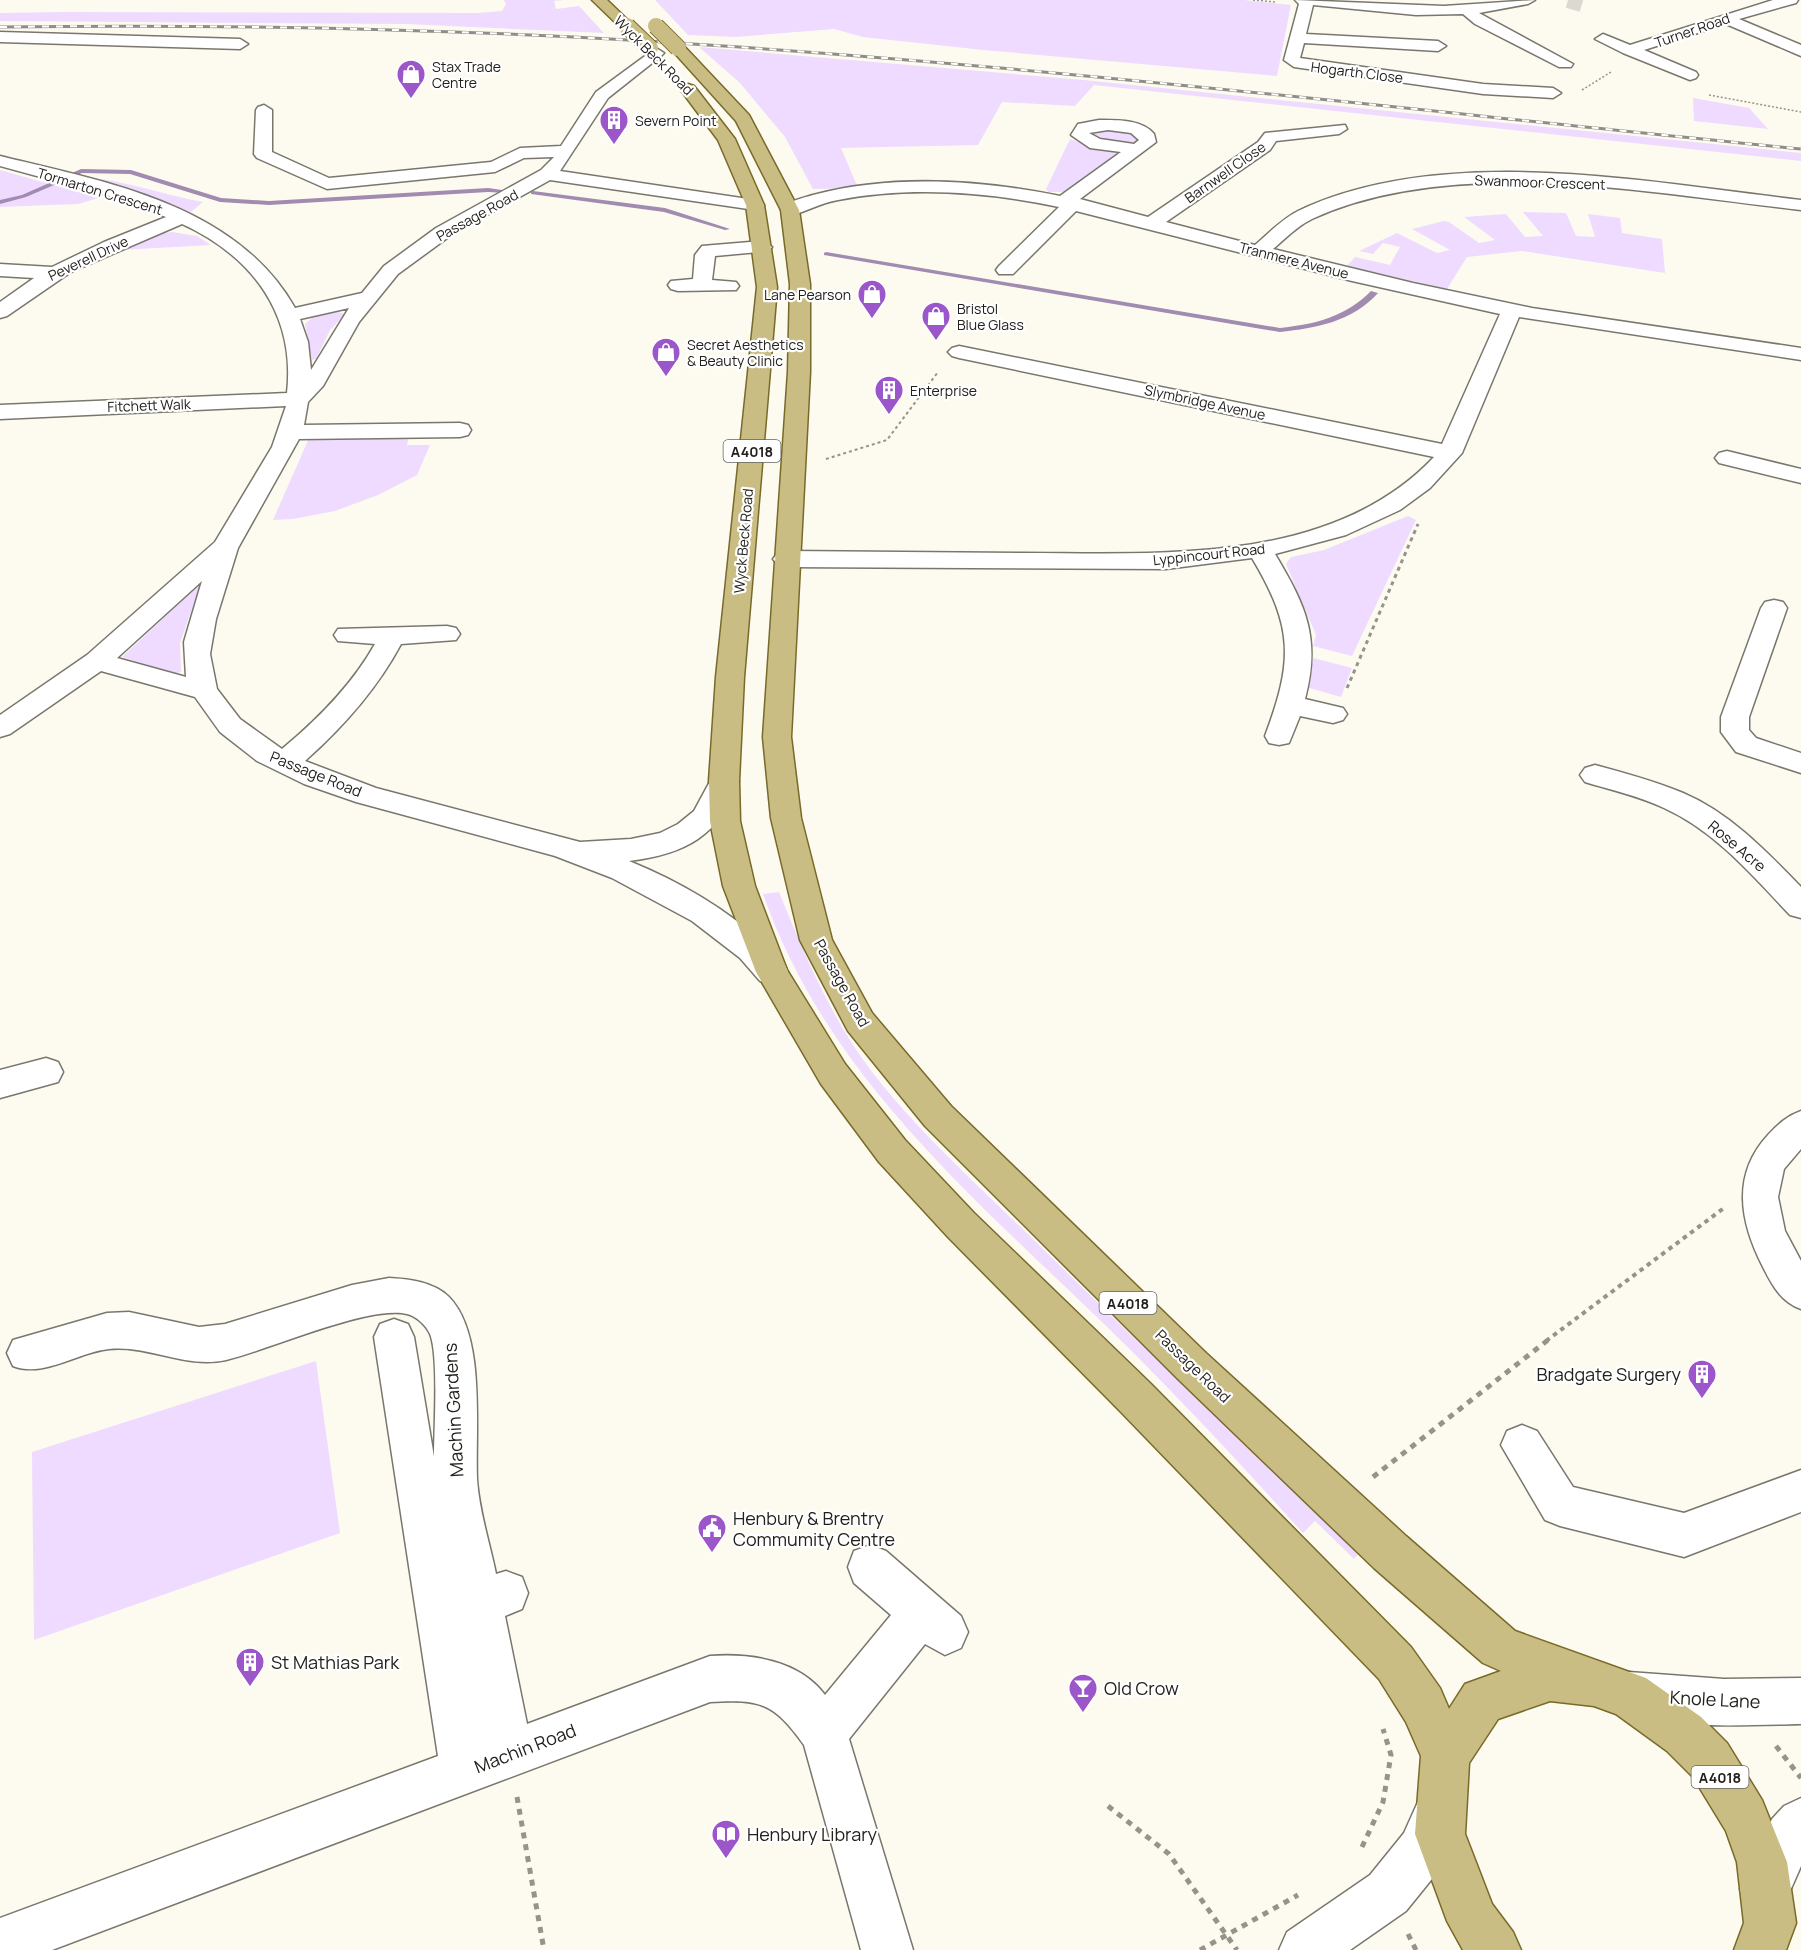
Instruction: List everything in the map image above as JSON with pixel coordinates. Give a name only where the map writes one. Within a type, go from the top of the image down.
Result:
[{"type":"main road","name":"Wyck Beck Road","points":[[599,0],[627,26],[660,44],[743,119],[790,210],[800,284],[794,468],[786,559],[777,737],[786,818]]},
{"type":"main road","name":"Wyck Beck Road","points":[[644,15],[660,44],[726,140],[755,205],[767,287],[730,678],[724,781],[725,821],[739,886]]},
{"type":"main road","name":"Passage Road","points":[[786,818],[816,940],[860,1022],[938,1116],[1192,1366],[1339,1503],[1499,1647],[1533,1662],[1612,1689]]},
{"type":"main road","name":"Passage Road","points":[[739,886],[772,972],[833,1074],[892,1151],[962,1225],[1200,1462],[1395,1664],[1423,1705],[1443,1779]]},
{"type":"main road","name":"A4018","points":[[1495,1950],[1473,1921],[1440,1834],[1443,1779],[1482,1701],[1550,1678],[1612,1689],[1684,1734],[1710,1760],[1745,1817],[1761,1862],[1768,1928]]},
{"type":"street","points":[[1302,0],[1374,7],[1466,9],[1528,0]]},
{"type":"street","name":"Turner Road","points":[[1628,50],[1669,41],[1724,18],[1791,0]]},
{"type":"street","name":"Hogarth Close","points":[[1309,1],[1305,5],[1297,38],[1292,60],[1294,63],[1417,72],[1439,83],[1523,93],[1553,93]]},
{"type":"street","points":[[1466,9],[1480,21],[1565,64]]},
{"type":"street","points":[[1724,18],[1801,51]]},
{"type":"street","points":[[0,37],[240,44]]},
{"type":"street","points":[[1297,38],[1438,46]]},
{"type":"street","name":"Turner Road","points":[[1604,39],[1690,75]]},
{"type":"street","name":"Passage Road","points":[[660,44],[602,95],[576,144],[549,172],[521,191],[443,232],[391,270],[366,298],[312,386],[299,399],[290,432],[266,480],[227,545],[202,621],[197,646],[198,668],[204,691],[243,738],[284,763],[368,795],[563,848],[651,884],[721,922],[752,948],[772,972]]},
{"type":"street","points":[[264,110],[263,154],[327,184],[495,167],[516,147],[576,144]]},
{"type":"street","name":"Barnwell Close","points":[[1151,224],[1264,146],[1271,137],[1339,129]]},
{"type":"street","points":[[516,147],[546,164],[549,172],[755,205]]},
{"type":"street","points":[[1006,270],[1070,202],[1136,149]]},
{"type":"street","name":"Tormarton Crescent","points":[[0,161],[123,195],[183,217],[234,246],[269,280],[289,315],[300,347],[299,399]]},
{"type":"street","name":"Swanmoor Crescent","points":[[1259,251],[1303,215],[1327,206],[1394,188],[1461,179],[1559,180],[1801,205]]},
{"type":"street","name":"Tranmere Avenue","points":[[790,210],[818,198],[837,195],[956,187],[1019,192],[1070,202],[1375,281],[1511,311],[1801,354]]},
{"type":"street","name":"Peverell Drive","points":[[0,312],[33,285],[54,273],[183,217]]},
{"type":"street","points":[[702,285],[705,255],[709,250],[762,247]]},
{"type":"street","points":[[0,270],[54,273]]},
{"type":"street","points":[[678,285],[729,286]]},
{"type":"street","points":[[289,315],[366,298]]},
{"type":"street","name":"Lyppincourt Road","points":[[786,559],[1166,561],[1260,550],[1337,530],[1392,505],[1422,483],[1450,453],[1511,311]]},
{"type":"street","name":"Slymbridge Avenue","points":[[959,352],[1450,453]]},
{"type":"street","name":"Fitchett Walk","points":[[0,412],[299,399]]},
{"type":"street","points":[[290,432],[419,436],[460,430]]},
{"type":"street","points":[[1727,458],[1801,476]]},
{"type":"street","name":"Passage Road","points":[[0,728],[97,662],[227,545]]},
{"type":"street","points":[[1260,550],[1293,611],[1298,633],[1299,654],[1290,705],[1278,736]]},
{"type":"street","points":[[1774,608],[1735,717],[1735,732],[1746,744],[1801,763]]},
{"type":"street","points":[[347,636],[447,634]]},
{"type":"street","points":[[284,763],[316,736],[354,693],[392,636]]},
{"type":"street","points":[[97,662],[204,691]]},
{"type":"street","points":[[1290,705],[1333,714]]},
{"type":"street","name":"Rose Acre","points":[[1595,775],[1682,804],[1715,825],[1769,873],[1801,907]]},
{"type":"street","name":"Passage Road","points":[[563,848],[608,852],[641,851],[666,844],[690,831],[709,813],[721,794],[724,781]]},
{"type":"street","points":[[0,1084],[46,1072]]},
{"type":"street","points":[[1801,1126],[1767,1164],[1759,1189],[1772,1247],[1801,1292]]},
{"type":"street","name":"Machin Gardens","points":[[27,1353],[134,1322],[199,1345],[225,1342],[265,1325],[389,1295],[413,1297],[434,1308],[449,1328],[464,1400],[456,1483],[493,1598],[509,1754]]},
{"type":"street","points":[[394,1337],[464,1771]]},
{"type":"street","points":[[1522,1444],[1560,1505],[1684,1535],[1801,1491]]},
{"type":"street","points":[[824,1732],[934,1622],[870,1567]]},
{"type":"street","name":"Machin Road","points":[[0,1944],[710,1678],[742,1677],[770,1683],[801,1701],[824,1732],[886,1950]]},
{"type":"street","name":"Knole Lane","points":[[1612,1689],[1724,1702],[1801,1701]]},
{"type":"street","points":[[1305,1950],[1388,1893],[1422,1851],[1443,1779]]},
{"type":"street","points":[[1768,1928],[1789,1836],[1801,1823]]},
{"type":"path","points":[[794,468],[887,440],[894,434],[953,351],[959,352]]},
{"type":"path","points":[[1333,714],[1336,714],[1420,520],[1392,505]]},
{"type":"path","points":[[1339,1503],[1713,1214],[1759,1189]]},
{"type":"path","points":[[1359,1853],[1383,1802],[1391,1755],[1382,1726]]},
{"type":"path","points":[[509,1754],[544,1950]]},
{"type":"path","points":[[1108,1806],[1169,1854],[1237,1950]]},
{"type":"path","points":[[1200,1950],[1305,1891]]},
{"type":"shaded area","points":[[504,0],[563,0],[554,1],[556,9],[579,6],[604,33],[406,24],[0,21],[0,13],[478,13],[502,11],[506,4]]},
{"type":"shaded area","points":[[655,0],[1244,0],[1291,5],[1277,76],[983,50],[863,37],[834,29],[735,37],[688,35]]},
{"type":"shaded area","points":[[699,47],[1084,80],[1801,153],[1801,161],[1094,85],[1075,106],[1002,102],[978,145],[841,148],[858,188],[813,189],[785,137],[740,83]]},
{"type":"shaded area","points":[[1693,98],[1749,108],[1768,129],[1694,121]]},
{"type":"shaded area","points":[[1104,128],[1139,136],[1135,142],[1117,143],[1099,140],[1088,135],[1091,130]]},
{"type":"shaded area","points":[[1070,139],[1121,153],[1072,192],[1049,192],[1046,189]]},
{"type":"shaded area","points":[[0,170],[99,198],[78,204],[0,207]]},
{"type":"shaded area","points":[[84,177],[114,181],[203,202],[191,212]]},
{"type":"shaded area","points":[[1523,212],[1566,213],[1576,236],[1595,237],[1588,214],[1620,218],[1622,233],[1662,239],[1665,273],[1522,251],[1467,257],[1447,289],[1347,266],[1355,257],[1390,265],[1400,247],[1383,243],[1373,254],[1359,251],[1397,233],[1437,253],[1450,250],[1412,229],[1444,221],[1449,222],[1479,243],[1495,240],[1464,217],[1506,214],[1525,237],[1543,236]]},
{"type":"shaded area","points":[[172,232],[197,236],[211,245],[120,250],[160,233]]},
{"type":"shaded area","points":[[338,312],[345,314],[330,330],[316,359],[312,360],[305,324],[313,317]]},
{"type":"shaded area","points":[[402,435],[408,440],[407,445],[430,445],[417,475],[378,495],[335,511],[293,519],[273,520],[310,436]]},
{"type":"shaded area","points":[[1408,516],[1416,520],[1352,656],[1313,646],[1316,635],[1286,564],[1291,557],[1324,550]]},
{"type":"shaded area","points":[[201,583],[180,643],[181,672],[175,674],[122,657]]},
{"type":"shaded area","points":[[1313,658],[1352,668],[1341,697],[1309,688]]},
{"type":"shaded area","points":[[779,892],[807,958],[838,1021],[864,1061],[902,1109],[1154,1358],[1359,1553],[1354,1559],[1315,1521],[1303,1533],[1154,1374],[1003,1227],[907,1128],[863,1075],[824,1019],[790,959],[763,894]]},
{"type":"shaded area","points":[[316,1361],[340,1533],[34,1640],[32,1452]]},
{"type":"waterway","points":[[0,202],[24,196],[81,171],[131,172],[220,200],[269,203],[488,190],[506,191]]},
{"type":"waterway","points":[[533,193],[665,210],[727,229]]},
{"type":"waterway","points":[[826,254],[1280,330],[1319,324],[1343,316],[1374,293]]},
{"type":"tunnel","points":[[1568,0],[1582,4]]},
{"type":"railway","points":[[0,27],[177,26],[442,31],[708,45],[982,66],[1801,149]]},
{"type":"place","name":"Stax Trade Centre","points":[[411,100]]},
{"type":"place","name":"Severn Point","points":[[614,146]]},
{"type":"place","name":"Lane Pearson","points":[[872,320]]},
{"type":"place","name":"Bristol Blue Glass","points":[[936,342]]},
{"type":"place","name":"Secret Aesthetics & Beauty Clinic","points":[[666,378]]},
{"type":"place","name":"Enterprise","points":[[889,416]]},
{"type":"place","name":"Bradgate Surgery","points":[[1702,1400]]},
{"type":"place","name":"Henbury & Brentry Commumity Centre","points":[[712,1554]]},
{"type":"place","name":"St Mathias Park","points":[[250,1688]]},
{"type":"place","name":"Old Crow","points":[[1083,1714]]},
{"type":"place","name":"Henbury Library","points":[[726,1860]]}]
